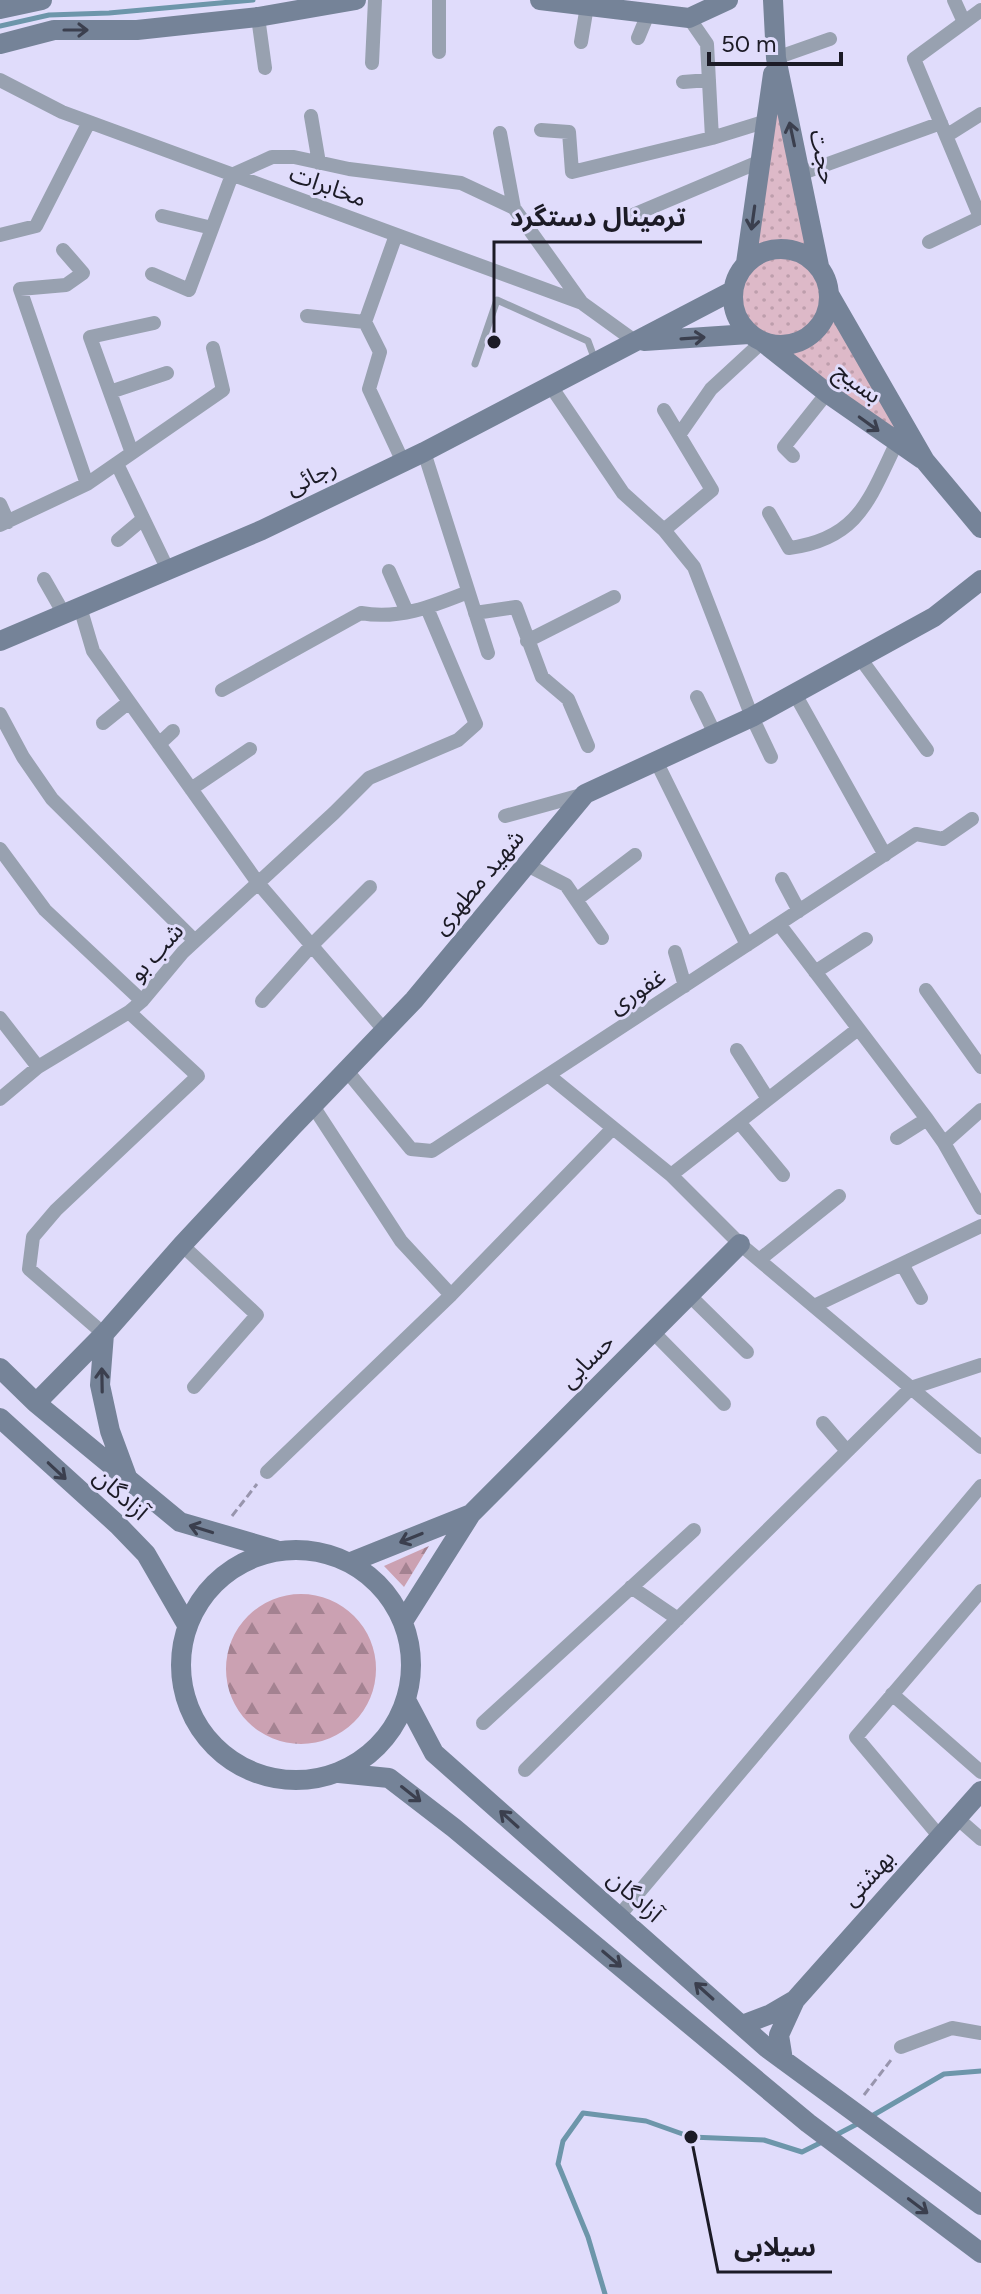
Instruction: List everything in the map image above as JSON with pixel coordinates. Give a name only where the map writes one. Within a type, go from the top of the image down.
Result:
[{"type":"street","points":[[0,9],[42,0]]},
{"type":"street","points":[[0,44],[54,30],[137,30],[258,17],[356,0]]},
{"type":"street","points":[[372,63],[375,0]]},
{"type":"street","points":[[439,0],[439,52]]},
{"type":"street","points":[[540,0],[689,18],[728,0]]},
{"type":"street","name":"حجت","points":[[773,0],[776,58],[819,266]]},
{"type":"street","points":[[954,0],[964,22]]},
{"type":"street","points":[[581,42],[587,6]]},
{"type":"street","points":[[929,242],[981,217],[914,59],[981,10]]},
{"type":"street","points":[[638,38],[648,14]]},
{"type":"street","points":[[258,17],[265,68]]},
{"type":"street","points":[[689,18],[707,44],[712,138]]},
{"type":"street","points":[[776,58],[830,39]]},
{"type":"street","name":"حجت","points":[[746,263],[776,58]]},
{"type":"street","name":"مخابرات","points":[[0,80],[62,112],[582,303],[636,342]]},
{"type":"street","points":[[683,82],[709,80]]},
{"type":"street","points":[[0,93],[15,88]]},
{"type":"street","points":[[800,174],[944,130],[981,114]]},
{"type":"street","points":[[311,116],[319,163]]},
{"type":"street","points":[[541,130],[569,132],[572,172],[712,138],[767,121]]},
{"type":"street","points":[[0,235],[36,226],[89,122]]},
{"type":"street","points":[[500,133],[514,208],[582,303]]},
{"type":"street","points":[[152,274],[189,290],[232,175],[272,157],[294,157],[461,183],[514,208]]},
{"type":"street","points":[[626,218],[761,161]]},
{"type":"street","points":[[162,216],[212,228]]},
{"type":"street","points":[[396,235],[365,322],[380,352],[369,389],[403,462]]},
{"type":"street","points":[[636,342],[756,338],[778,346],[794,344],[809,337],[828,312],[830,296],[827,280],[819,266],[806,255],[791,249],[759,253],[746,263],[737,276],[732,291],[733,307],[739,322],[756,338]]},
{"type":"street","points":[[63,250],[83,273],[66,285],[20,289],[87,484]]},
{"type":"street","name":"رجائی","points":[[0,641],[262,530],[424,452],[732,291]]},
{"type":"street","name":"بسیج","points":[[830,296],[925,461],[978,521]]},
{"type":"street","points":[[307,316],[365,322]]},
{"type":"street","points":[[132,453],[90,337],[154,323]]},
{"type":"street","points":[[679,435],[711,389],[756,338]]},
{"type":"street","name":"بسیج","points":[[756,338],[896,444],[925,461]]},
{"type":"street","points":[[0,504],[4,524],[87,484],[223,390],[213,348]]},
{"type":"street","points":[[110,392],[167,373]]},
{"type":"street","points":[[550,385],[623,493],[664,530],[694,567],[752,717],[771,757]]},
{"type":"street","points":[[793,456],[784,447],[827,393]]},
{"type":"street","points":[[664,410],[712,490],[664,530]]},
{"type":"street","points":[[769,513],[789,548],[814,545],[853,522],[872,494],[896,444]]},
{"type":"street","points":[[424,452],[488,653]]},
{"type":"street","points":[[117,464],[168,570]]},
{"type":"street","points":[[118,540],[143,519]]},
{"type":"street","points":[[389,571],[407,612]]},
{"type":"street","points":[[44,579],[72,611],[93,651],[258,883],[385,1031]]},
{"type":"street","name":"شهید مطهری","points":[[36,1403],[414,1000],[585,794],[795,694],[934,617],[981,580]]},
{"type":"street","points":[[222,690],[361,613],[384,617],[427,608],[468,592]]},
{"type":"street","points":[[527,641],[614,597]]},
{"type":"street","points":[[475,613],[516,607],[542,677],[568,699],[588,746]]},
{"type":"street","name":"شب بو","points":[[104,1334],[29,1269],[33,1237],[56,1210],[198,1076],[129,1012],[195,941],[369,778],[458,740],[476,724],[427,608]]},
{"type":"street","points":[[860,658],[927,750]]},
{"type":"street","points":[[795,694],[885,855]]},
{"type":"street","points":[[697,697],[715,734]]},
{"type":"street","points":[[103,723],[129,702]]},
{"type":"street","points":[[0,714],[23,757],[52,799],[195,941]]},
{"type":"street","points":[[159,744],[173,731]]},
{"type":"street","points":[[191,789],[250,749]]},
{"type":"street","points":[[656,761],[747,945]]},
{"type":"street","points":[[505,816],[585,794]]},
{"type":"street","name":"غفوری","points":[[347,1071],[411,1149],[432,1151],[916,834],[943,839],[972,819]]},
{"type":"street","points":[[0,849],[45,910],[142,1001]]},
{"type":"street","points":[[576,900],[635,855]]},
{"type":"street","points":[[527,865],[566,885],[602,938]]},
{"type":"street","points":[[782,879],[799,911]]},
{"type":"street","points":[[262,1001],[370,887]]},
{"type":"street","points":[[779,924],[927,1119],[978,1198]]},
{"type":"street","points":[[815,972],[866,939]]},
{"type":"street","points":[[675,952],[685,986]]},
{"type":"street","points":[[926,990],[981,1067]]},
{"type":"street","points":[[0,1099],[38,1067],[129,1012]]},
{"type":"street","points":[[0,1018],[38,1067]]},
{"type":"street","points":[[671,1175],[858,1029]]},
{"type":"street","points":[[737,1050],[768,1099]]},
{"type":"street","points":[[548,1075],[671,1175],[740,1244],[981,1447]]},
{"type":"street","points":[[313,1106],[401,1241],[451,1295]]},
{"type":"street","points":[[944,1143],[981,1110]]},
{"type":"street","points":[[897,1138],[927,1119]]},
{"type":"street","points":[[739,1122],[783,1175]]},
{"type":"street","points":[[267,1472],[451,1295],[613,1128]]},
{"type":"street","points":[[759,1260],[839,1196]]},
{"type":"street","points":[[814,1306],[981,1226]]},
{"type":"street","name":"حسابی","points":[[404,1620],[471,1514],[740,1244]]},
{"type":"street","points":[[182,1245],[257,1315],[194,1387]]},
{"type":"street","points":[[902,1264],[921,1298]]},
{"type":"street","points":[[689,1295],[747,1352]]},
{"type":"street","points":[[653,1332],[724,1404]]},
{"type":"street","points":[[104,1334],[100,1385],[110,1431],[127,1479]]},
{"type":"street","points":[[525,1770],[911,1388],[981,1365]]},
{"type":"street","points":[[0,1368],[36,1403],[180,1522],[276,1550],[315,1550],[351,1562],[383,1587],[404,1620],[411,1647],[412,1674],[406,1700],[391,1731],[368,1756],[339,1773]]},
{"type":"street","name":"آزادگان","points":[[0,1418],[146,1554],[187,1625]]},
{"type":"street","points":[[823,1423],[847,1451]]},
{"type":"street","points":[[619,1916],[981,1486]]},
{"type":"street","name":"حسابی","points":[[351,1562],[471,1514]]},
{"type":"street","points":[[483,1723],[694,1530]]},
{"type":"street","points":[[276,1550],[238,1564],[207,1590],[187,1625],[179,1663],[185,1700],[202,1734],[229,1761],[264,1777],[301,1781],[339,1773],[389,1778],[454,1828],[808,2123],[981,2253]]},
{"type":"street","points":[[631,1587],[678,1619]]},
{"type":"street","points":[[940,1837],[856,1737],[981,1591]]},
{"type":"street","points":[[892,1694],[981,1772]]},
{"type":"street","name":"آزادگان","points":[[406,1700],[434,1753],[742,2025],[783,2060],[981,2205]]},
{"type":"street","name":"بهشتی","points":[[795,2000],[981,1791]]},
{"type":"street","points":[[957,1818],[981,1839]]},
{"type":"street","points":[[742,2025],[771,2014],[795,2000]]},
{"type":"street","points":[[783,2060],[779,2035],[795,2000]]},
{"type":"street","points":[[901,2047],[952,2028],[981,2033]]},
{"type":"lane","points":[[475,364],[497,300],[588,341],[596,362]]},
{"type":"path","points":[[218,1534],[267,1472]]},
{"type":"path","points":[[852,2110],[901,2047]]},
{"type":"shaded area","points":[[776,84],[810,253],[783,245],[754,251]]},
{"type":"shaded area","points":[[781,254],[797,257],[811,266],[820,280],[823,296],[820,312],[811,326],[797,335],[781,338],[765,335],[751,326],[742,312],[739,296],[742,280],[751,266],[765,257]]},
{"type":"shaded area","points":[[834,312],[909,445],[780,351],[799,347],[813,339]]},
{"type":"green space","points":[[429,1546],[404,1587],[384,1566]]},
{"type":"green space","points":[[301,1594],[330,1599],[354,1616],[371,1640],[376,1669],[371,1698],[354,1722],[330,1739],[301,1744],[272,1739],[248,1722],[231,1698],[226,1669],[231,1640],[248,1616],[272,1599]]},
{"type":"waterway","points":[[0,26],[49,15],[109,13],[253,0]]},
{"type":"waterway","points":[[870,2117],[944,2074],[981,2071]]},
{"type":"waterway","points":[[605,2294],[588,2237],[558,2164],[563,2141],[583,2113],[646,2121],[691,2137],[764,2140],[802,2152],[822,2142]]},
{"type":"waterway","points":[[834,2136],[861,2122]]},
{"type":"place","name":"ترمینال دستگرد","points":[[494,342]]},
{"type":"place","name":"سیلابی","points":[[691,2137]]}]
